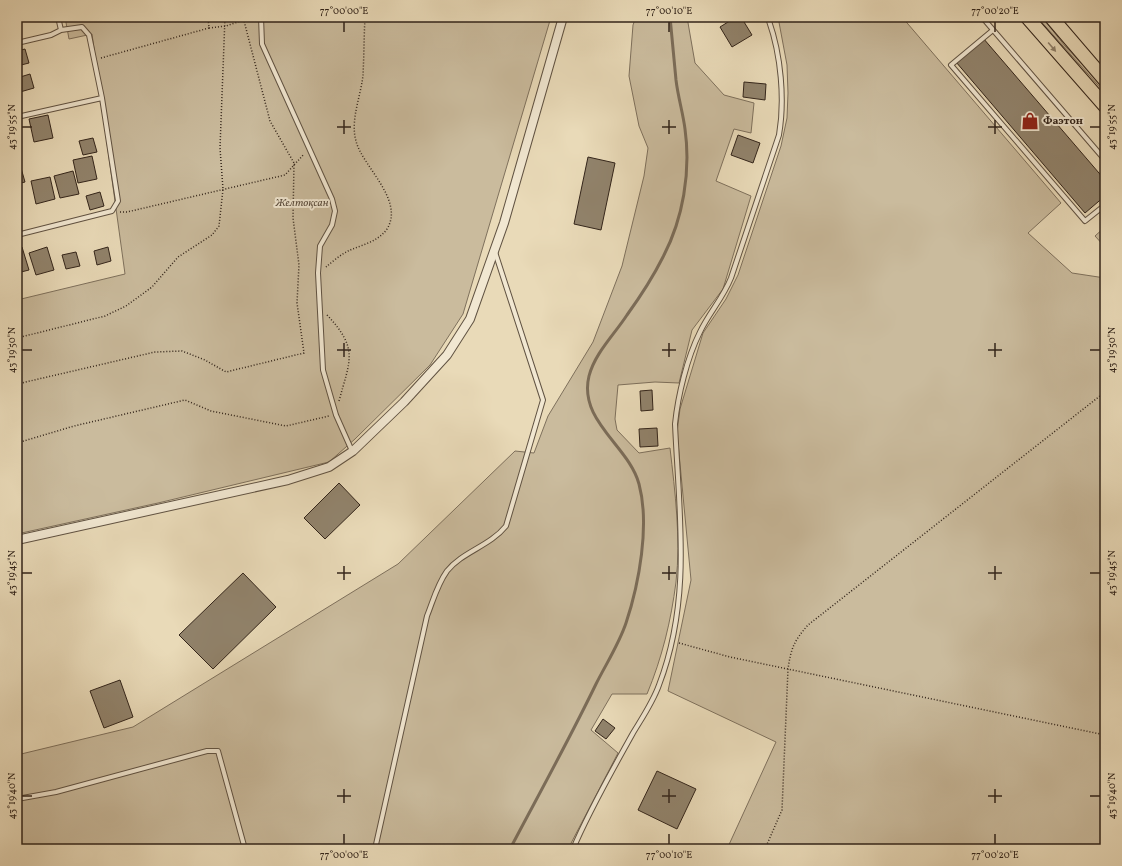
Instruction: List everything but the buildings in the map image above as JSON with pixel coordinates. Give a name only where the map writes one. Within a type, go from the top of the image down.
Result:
[{"type":"main road","points":[[1027,17],[1105,106]]},
{"type":"main road","points":[[1051,17],[1105,80]]},
{"type":"street","points":[[17,540],[288,480],[329,467],[353,451],[404,402],[447,355],[470,319],[504,223],[563,17]]},
{"type":"lane","points":[[58,17],[61,30]]},
{"type":"lane","points":[[261,17],[262,44],[332,199],[335,211],[332,225],[320,246],[318,273],[323,370],[336,415],[353,451]]},
{"type":"lane","points":[[982,17],[1105,160]]},
{"type":"lane","points":[[573,849],[586,818],[659,686],[673,641],[681,595],[682,566],[675,424],[677,404],[697,338],[708,317],[724,294],[731,278],[779,135],[782,119],[782,94],[774,35],[769,21]]},
{"type":"lane","points":[[17,43],[51,35],[61,30],[82,27],[89,35],[102,98],[118,201],[112,211],[17,235]]},
{"type":"lane","points":[[993,30],[951,65],[1085,222],[1105,205]]},
{"type":"lane","points":[[17,117],[102,98]]},
{"type":"lane","points":[[375,849],[427,616],[437,588],[448,570],[498,535],[506,526],[543,400],[494,250]]},
{"type":"lane","points":[[17,799],[56,792],[207,751],[218,751],[245,849]]},
{"type":"path","points":[[208,17],[208,28]]},
{"type":"path","points":[[17,338],[105,316],[126,306],[152,287],[178,257],[212,236],[219,226],[223,189],[220,148],[226,26],[225,17]]},
{"type":"path","points":[[17,384],[155,352],[182,352],[205,360],[226,372],[304,353],[297,303],[299,265],[293,218],[294,163],[270,121],[244,17]]},
{"type":"path","points":[[95,60],[208,28],[226,26],[252,17]]},
{"type":"path","points":[[318,273],[346,252],[376,239],[387,229],[391,215],[389,201],[356,142],[354,128],[363,74],[365,17]]},
{"type":"path","points":[[112,211],[127,212],[285,175],[294,163],[309,150]]},
{"type":"path","points":[[17,443],[74,426],[185,400],[211,411],[286,426],[336,415],[351,358],[348,341],[336,324],[319,307]]},
{"type":"path","points":[[765,849],[782,810],[788,669],[790,651],[796,639],[808,625],[1105,392]]},
{"type":"path","points":[[673,641],[730,657],[1105,735]]},
{"type":"green space","name":"Желтоқсан","points":[[65,17],[551,17],[463,314],[430,365],[355,439],[329,462],[158,503],[17,534],[17,300],[125,274],[92,34],[69,39]]},
{"type":"green space","points":[[636,17],[687,17],[695,63],[724,95],[754,103],[751,133],[734,129],[716,181],[751,196],[723,289],[692,330],[679,383],[655,382],[618,385],[615,419],[617,430],[639,453],[670,448],[678,532],[676,582],[665,639],[647,694],[612,694],[591,730],[618,753],[568,849],[17,849],[17,755],[133,727],[398,564],[515,451],[534,453],[548,416],[593,342],[622,266],[644,176],[648,148],[639,126],[629,76],[633,25]]},
{"type":"green space","points":[[778,17],[902,17],[1061,203],[1028,233],[1072,273],[1105,278],[1105,849],[727,849],[776,742],[668,691],[691,580],[677,432],[680,409],[703,333],[726,299],[738,275],[781,146],[787,118],[788,93],[787,65]]},
{"type":"green space","points":[[1037,17],[1042,17],[1065,46],[1105,88],[1105,93]]},
{"type":"green space","points":[[1105,227],[1105,247],[1095,236]]},
{"type":"waterway","points":[[510,849],[620,639],[631,608],[639,573],[643,536],[642,500],[639,484],[634,470],[597,420],[591,407],[588,392],[589,376],[596,360],[605,344],[637,301],[663,257],[676,227],[684,195],[687,145],[676,80],[670,17]]},
{"type":"place","name":"Фаэтон","points":[[1030,121]]}]
